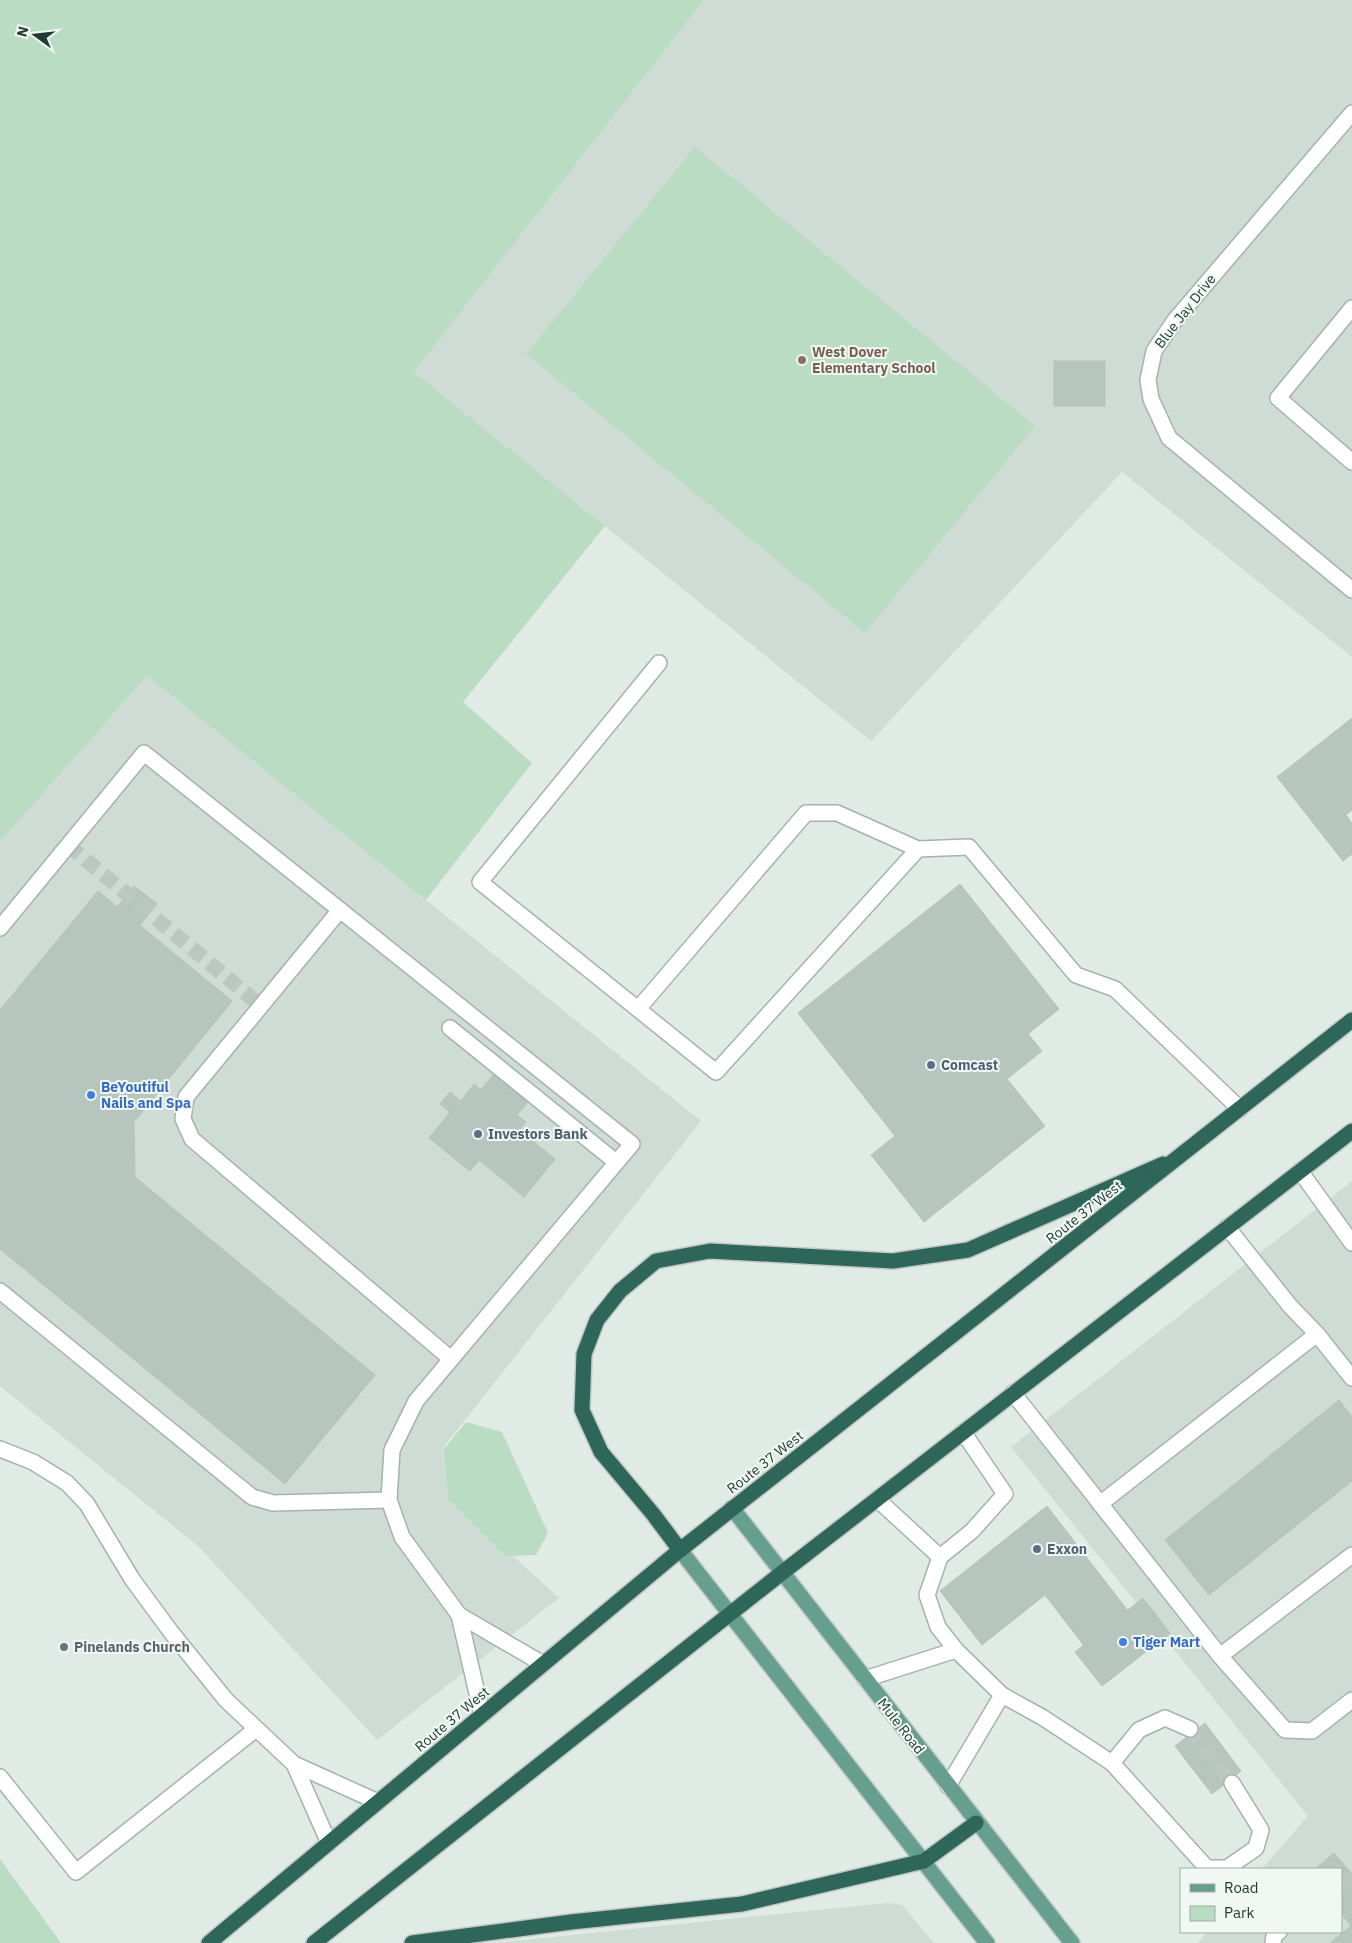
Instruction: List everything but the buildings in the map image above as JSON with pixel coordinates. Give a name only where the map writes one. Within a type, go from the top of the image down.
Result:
[{"type":"highway","name":"Route 37 West","points":[[209,1943],[732,1508],[1183,1155],[1352,1020]]},
{"type":"highway","points":[[314,1943],[783,1572],[1352,1131]]},
{"type":"highway","points":[[680,1550],[653,1514],[601,1452],[582,1410],[584,1354],[597,1320],[620,1291],[656,1261],[710,1251],[893,1261],[968,1250],[1183,1155]]},
{"type":"highway","points":[[412,1943],[571,1922],[742,1904],[924,1861],[976,1823]]},
{"type":"main road","name":"Mule Road","points":[[732,1508],[976,1823],[1072,1943]]},
{"type":"main road","points":[[680,1550],[987,1943]]},
{"type":"street","name":"Blue Jay Drive","points":[[1352,113],[1175,320],[1154,351],[1148,380],[1151,399],[1169,438],[1352,590]]},
{"type":"street","points":[[1351,458],[1278,398],[1352,308]]},
{"type":"street","points":[[659,663],[480,882],[716,1072],[918,849]]},
{"type":"street","points":[[0,928],[144,753],[632,1144],[416,1402],[392,1450],[389,1500],[402,1536],[459,1616],[482,1715]]},
{"type":"street","points":[[638,1009],[806,813],[837,813],[918,849],[969,847],[1076,975],[1115,989],[1240,1109]]},
{"type":"street","points":[[340,910],[186,1097],[183,1119],[192,1138],[452,1359]]},
{"type":"street","points":[[450,1028],[616,1162]]},
{"type":"street","points":[[1300,1171],[1352,1243]]},
{"type":"street","points":[[1228,1227],[1290,1306],[1317,1334],[1352,1378]]},
{"type":"street","points":[[0,1291],[252,1497],[273,1503],[389,1500]]},
{"type":"street","points":[[1100,1504],[1317,1334]]},
{"type":"street","points":[[1013,1393],[1220,1656],[1285,1730],[1312,1731],[1352,1700]]},
{"type":"street","points":[[963,1432],[1005,1494],[972,1531],[940,1558],[927,1595],[938,1627],[956,1650],[1002,1695],[1042,1717],[1112,1763],[1173,1827],[1207,1868],[1226,1868],[1256,1848],[1261,1830],[1232,1783]]},
{"type":"street","points":[[0,1449],[33,1462],[67,1483],[87,1504],[132,1579],[171,1632],[226,1700],[256,1729],[294,1764],[378,1802]]},
{"type":"street","points":[[877,1500],[940,1558]]},
{"type":"street","points":[[1220,1656],[1352,1555]]},
{"type":"street","points":[[459,1616],[544,1664]]},
{"type":"street","points":[[865,1679],[956,1650]]},
{"type":"street","points":[[948,1786],[1002,1695]]},
{"type":"street","points":[[1112,1763],[1139,1730],[1165,1718],[1190,1729]]},
{"type":"street","points":[[0,1777],[76,1872],[256,1729]]},
{"type":"street","points":[[294,1764],[329,1844]]},
{"type":"shaded area","name":"West Dover Elementary School","points":[[704,0],[1352,0],[1352,657],[1122,472],[871,741],[414,372]]},
{"type":"shaded area","points":[[147,676],[701,1121],[442,1449],[448,1497],[559,1598],[377,1740],[198,1546],[0,1386],[0,842]]},
{"type":"shaded area","points":[[1352,1181],[1352,1943],[1198,1943],[1207,1933],[1342,1933],[1342,1868],[1263,1868],[1308,1816],[1011,1447]]},
{"type":"shaded area","points":[[888,1903],[902,1905],[934,1943],[492,1943]]},
{"type":"green space","points":[[0,0],[704,0],[414,372],[605,526],[463,702],[532,763],[426,900],[147,676],[0,842]]},
{"type":"green space","points":[[695,147],[1035,426],[865,633],[526,354]]},
{"type":"green space","points":[[466,1422],[502,1432],[548,1533],[536,1555],[505,1556],[448,1499],[443,1450]]},
{"type":"green space","points":[[0,1859],[61,1943],[0,1943]]},
{"type":"tunnel","points":[[68,845],[261,1006]]},
{"type":"tunnel","points":[[1190,1729],[1232,1783]]},
{"type":"tunnel","points":[[1342,1886],[1352,1878]]},
{"type":"place","name":"West Dover Elementary School","points":[[802,360]]},
{"type":"place","name":"Comcast","points":[[931,1065]]},
{"type":"place","name":"BeYoutiful Nails and Spa","points":[[91,1095]]},
{"type":"place","name":"Investors Bank","points":[[478,1134]]},
{"type":"place","name":"Exxon","points":[[1037,1549]]},
{"type":"place","name":"Tiger Mart","points":[[1123,1642]]},
{"type":"place","name":"Pinelands Church","points":[[64,1647]]}]
